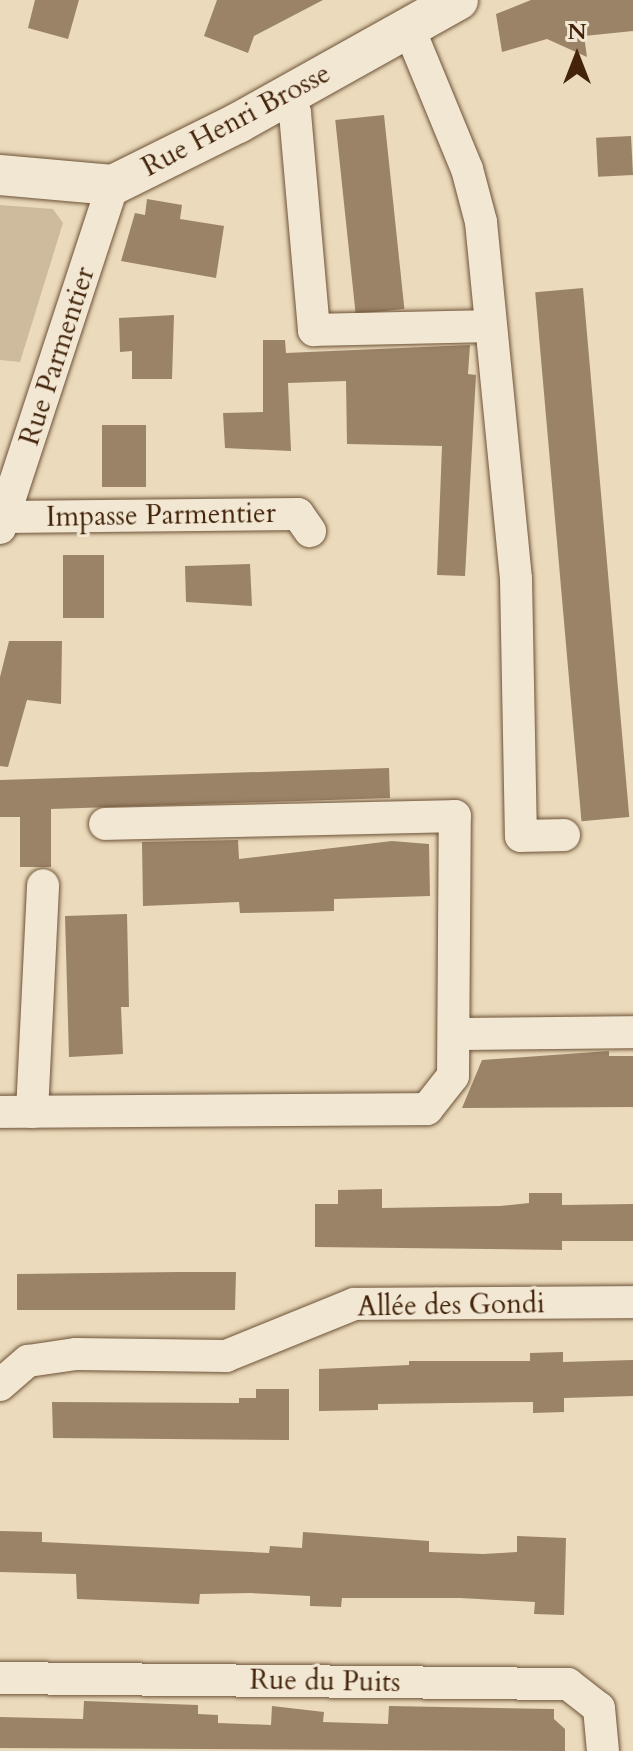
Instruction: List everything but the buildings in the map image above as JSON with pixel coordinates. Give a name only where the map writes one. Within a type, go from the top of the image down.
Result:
[{"type":"street","name":"Rue Henri Brosse","points":[[0,175],[113,185],[286,95],[458,0]]},
{"type":"street","points":[[408,26],[470,183],[481,222],[516,579],[521,836],[564,835]]},
{"type":"street","points":[[286,95],[295,113],[314,330],[489,326]]},
{"type":"street","name":"Rue Parmentier","points":[[2,522],[113,185]]},
{"type":"street","name":"Impasse Parmentier","points":[[2,522],[298,514],[310,531]]},
{"type":"street","points":[[0,1112],[427,1109],[453,1076],[455,816],[105,824]]},
{"type":"street","points":[[32,1112],[43,885]]},
{"type":"street","points":[[455,1034],[633,1032]]},
{"type":"street","name":"Allée des Gondi","points":[[0,1385],[28,1361],[76,1354],[226,1356],[354,1304],[633,1302]]},
{"type":"street","name":"Rue du Puits","points":[[0,1678],[568,1684],[599,1708],[603,1751]]},
{"type":"shaded area","points":[[0,205],[53,209],[63,223],[20,362],[0,360]]}]
